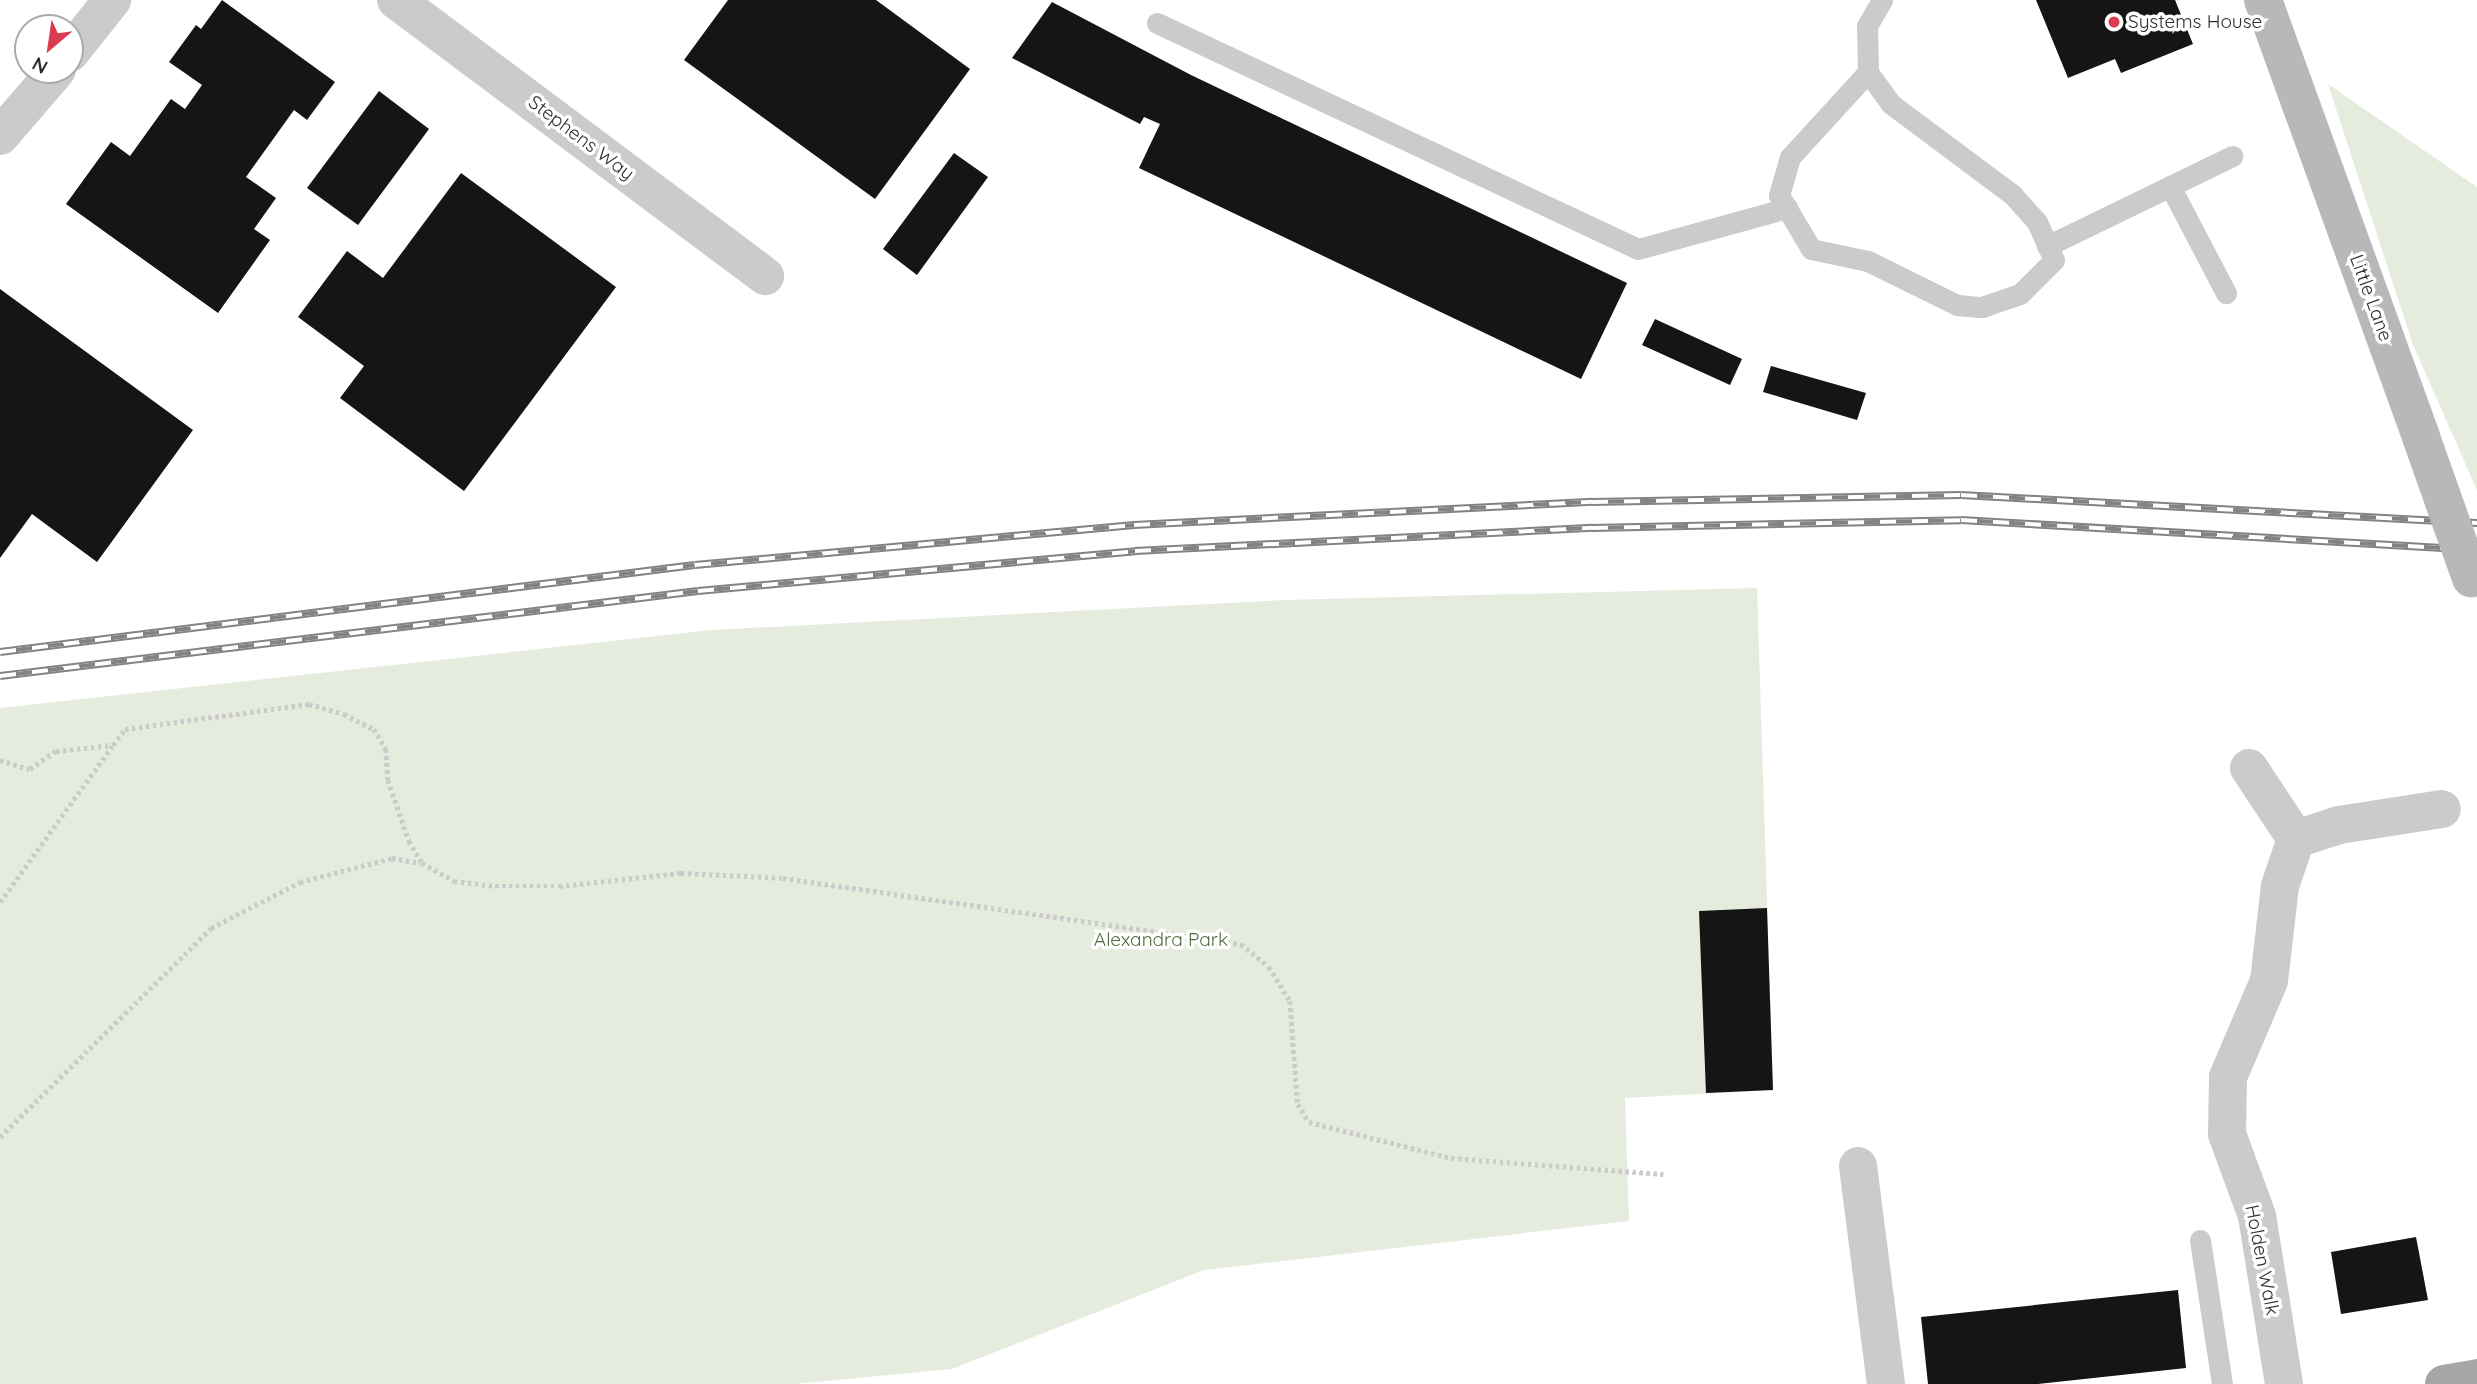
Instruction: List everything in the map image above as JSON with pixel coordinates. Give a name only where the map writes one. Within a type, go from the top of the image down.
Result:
[{"type":"main road","points":[[2444,1384],[2477,1378]]},
{"type":"street","points":[[84,35],[112,0]]},
{"type":"street","name":"Stephens Way","points":[[396,0],[765,276]]},
{"type":"street","name":"Little Lane","points":[[2263,0],[2474,587]]},
{"type":"street","points":[[0,136],[45,84]]},
{"type":"street","points":[[2249,768],[2296,839],[2339,825],[2442,809]]},
{"type":"street","name":"Holden Walk","points":[[2284,1384],[2257,1216],[2227,1134],[2228,1077],[2269,981],[2280,886],[2296,839]]},
{"type":"street","points":[[1858,1166],[1886,1384]]},
{"type":"lane","points":[[1868,72],[1790,157],[1779,195],[1811,248],[1868,261],[1957,305],[1982,306],[2020,294],[2054,260],[2037,222],[2014,195],[1891,104],[1868,72],[1867,26],[1882,0]]},
{"type":"lane","points":[[1157,23],[1638,249],[1787,208]]},
{"type":"lane","points":[[2047,246],[2232,156]]},
{"type":"lane","points":[[2170,186],[2226,293]]},
{"type":"lane","points":[[2200,1240],[2222,1384]]},
{"type":"path","points":[[0,902],[125,729],[309,704],[344,714],[374,729],[386,749],[388,780],[409,841],[422,863]]},
{"type":"path","points":[[0,760],[30,769],[55,751],[113,745]]},
{"type":"path","points":[[0,1137],[17,1125],[51,1082],[126,1015],[211,928],[300,882],[392,858],[422,863],[454,881],[495,886],[559,886],[681,873],[783,877],[1241,944],[1269,967],[1290,1001],[1298,1104],[1309,1122],[1451,1158],[1663,1174]]},
{"type":"green space","points":[[2328,84],[2477,187],[2477,490],[2413,345]]},
{"type":"green space","name":"Alexandra Park","points":[[1757,588],[1773,1090],[1625,1098],[1629,1221],[1204,1270],[952,1369],[794,1384],[0,1384],[0,708],[712,630],[1285,600]]},
{"type":"building","points":[[222,0],[335,82],[307,120],[294,110],[246,177],[276,198],[254,229],[270,240],[218,313],[66,204],[111,142],[130,156],[171,99],[185,109],[202,85],[169,62],[196,25],[201,29]]},
{"type":"building","points":[[728,0],[876,0],[970,69],[875,199],[684,60]]},
{"type":"building","name":"Systems House","points":[[2036,0],[2175,0],[2193,44],[2121,73],[2115,59],[2068,78]]},
{"type":"building","points":[[1052,2],[1191,75],[1627,283],[1581,379],[1139,168],[1160,124],[1144,117],[1140,124],[1012,58]]},
{"type":"building","points":[[379,91],[429,129],[358,225],[307,188]]},
{"type":"building","points":[[954,153],[988,177],[917,275],[883,249]]},
{"type":"building","points":[[461,173],[616,287],[464,491],[340,398],[364,366],[298,317],[347,251],[383,278]]},
{"type":"building","points":[[0,289],[193,430],[97,562],[32,514],[0,558]]},
{"type":"building","points":[[1655,319],[1742,359],[1730,385],[1642,345]]},
{"type":"building","points":[[1771,366],[1866,393],[1857,420],[1763,392]]},
{"type":"building","points":[[1767,908],[1773,1090],[1706,1093],[1699,911]]},
{"type":"building","points":[[2416,1237],[2428,1300],[2341,1314],[2331,1252]]},
{"type":"building","points":[[2178,1290],[2186,1368],[2038,1384],[1928,1384],[1921,1317]]},
{"type":"railway","points":[[0,652],[695,565],[1134,525],[1592,502],[1961,495],[2477,523]]},
{"type":"railway","points":[[0,676],[698,591],[1135,551],[1592,528],[1961,520],[2477,550]]},
{"type":"place","name":"Systems House","points":[[2114,22]]}]
